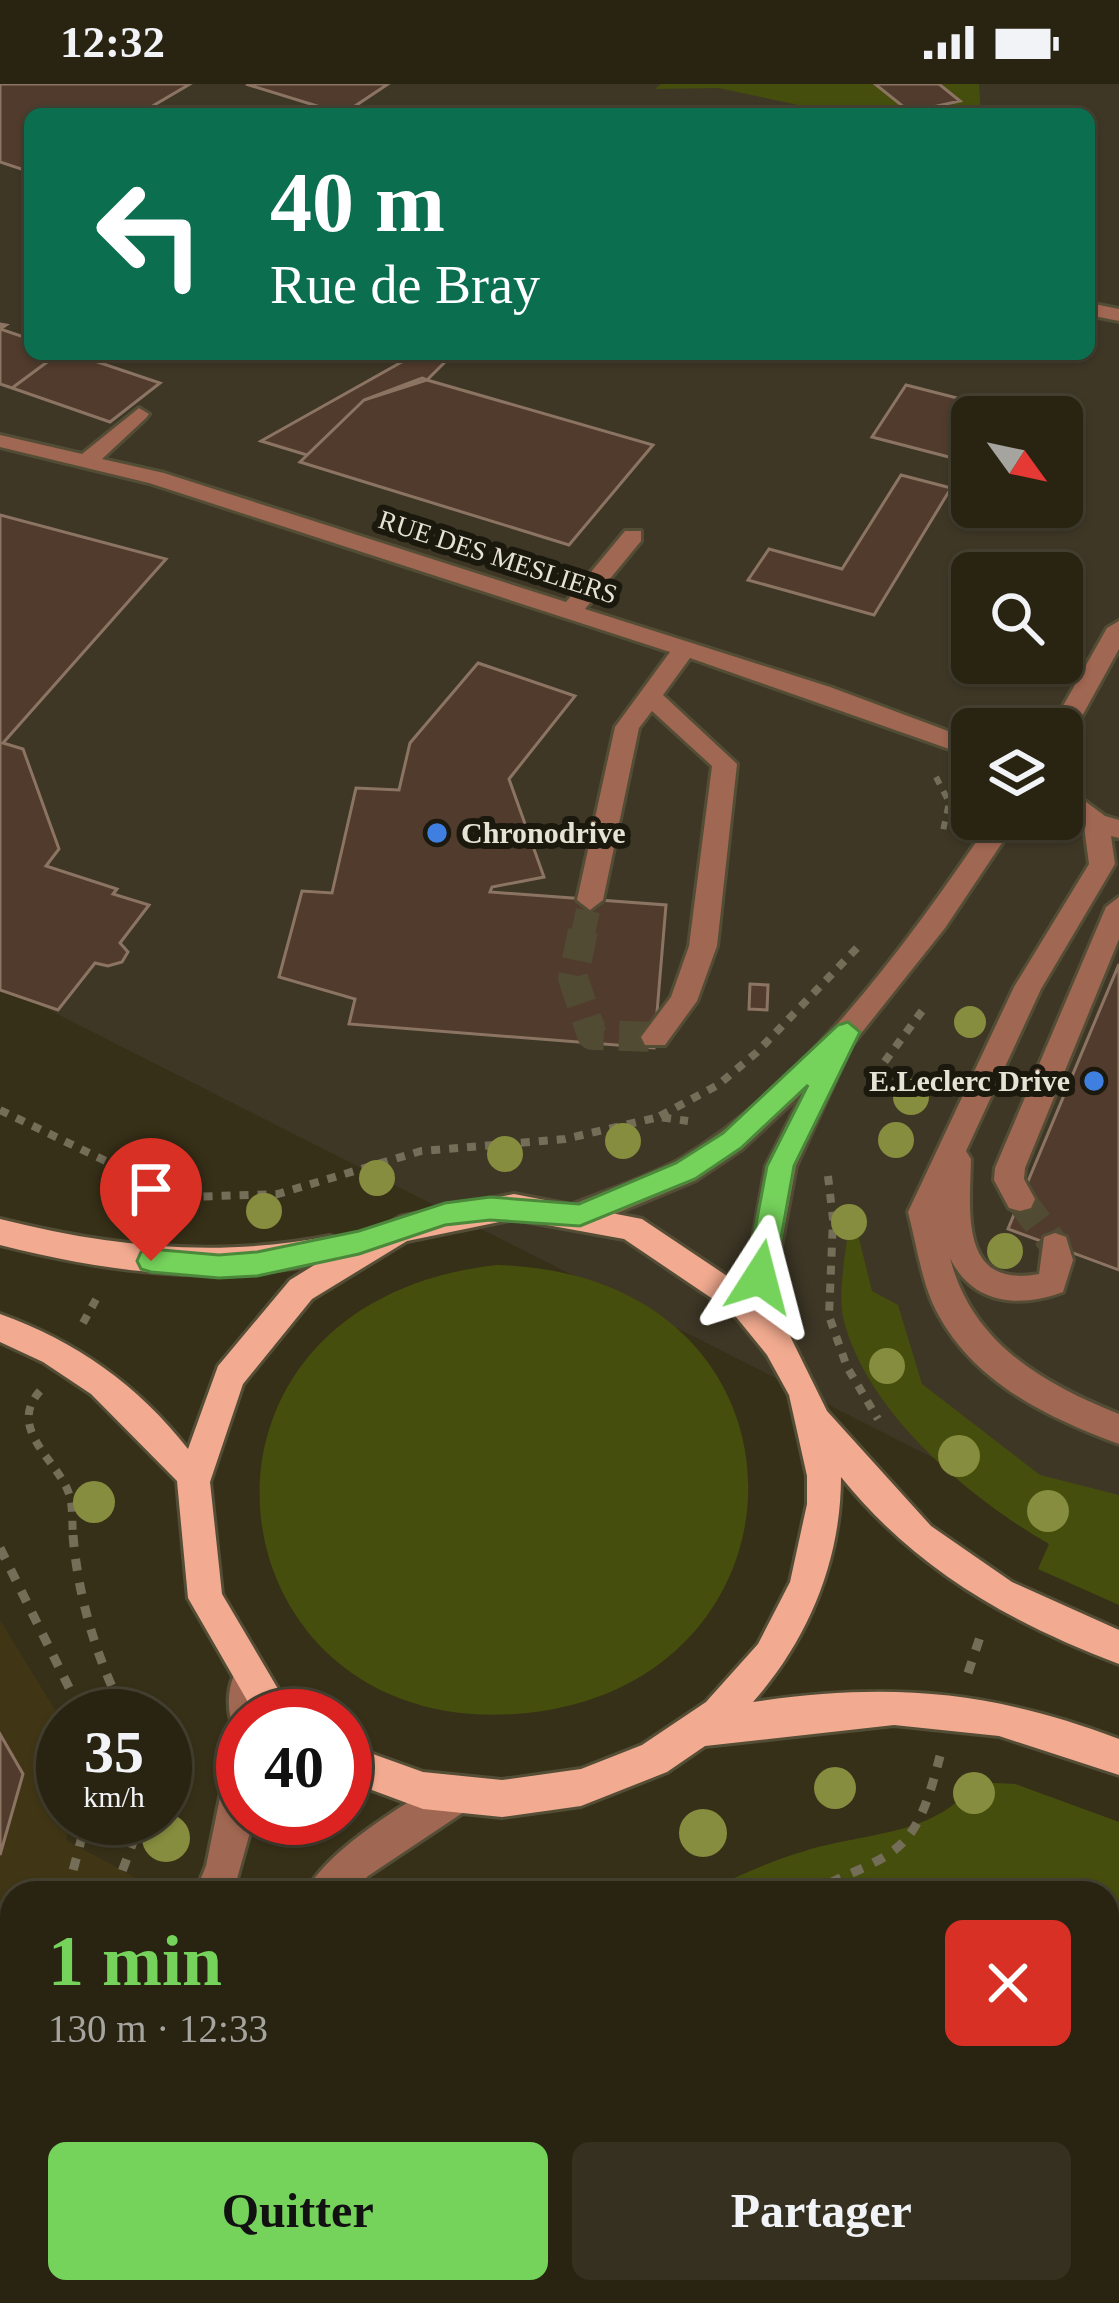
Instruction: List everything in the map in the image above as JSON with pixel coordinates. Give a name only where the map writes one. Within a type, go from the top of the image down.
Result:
[{"type":"main road","points":[[0,1232],[119,1256],[219,1267],[257,1264],[359,1242],[445,1214],[513,1209],[580,1215],[676,1251],[706,1270],[755,1315],[780,1347],[812,1417],[825,1498],[811,1582],[770,1661],[706,1728],[614,1778],[510,1798],[407,1786],[372,1772]]},
{"type":"main road","points":[[241,1689],[199,1604],[182,1514],[184,1469],[194,1426],[210,1388],[256,1318],[322,1263],[359,1242]]},
{"type":"main road","points":[[0,1328],[63,1357],[114,1390],[155,1429],[184,1469]]},
{"type":"main road","points":[[812,1417],[896,1516],[940,1553],[995,1592],[1119,1647]]},
{"type":"main road","points":[[706,1728],[785,1715],[956,1711],[1050,1731],[1119,1757]]},
{"type":"street","points":[[88,460],[139,414]]},
{"type":"street","name":"RUE DES MESLIERS","points":[[0,440],[88,460],[686,648],[951,741]]},
{"type":"street","points":[[570,612],[633,536]]},
{"type":"street","points":[[1074,708],[1119,628]]},
{"type":"street","points":[[590,900],[627,727],[686,648]]},
{"type":"street","points":[[650,696],[725,764],[704,946],[683,1001],[655,1037]]},
{"type":"street","points":[[1083,808],[1113,829],[1102,864],[1028,987],[957,1147],[923,1211],[952,1310],[1000,1370],[1042,1398],[1119,1430]]},
{"type":"street","points":[[580,1215],[685,1171],[732,1141],[848,1032],[936,921],[991,840]]},
{"type":"street","points":[[1019,1199],[1009,1180],[1010,1168],[1119,907]]},
{"type":"street","points":[[755,1315],[781,1166],[848,1032]]},
{"type":"street","points":[[957,1147],[954,1229],[974,1273],[1001,1290],[1031,1293],[1052,1283],[1058,1260],[1055,1246]]},
{"type":"street","points":[[337,1881],[457,1795]]},
{"type":"street","points":[[219,1881],[229,1845]]},
{"type":"path","points":[[934,849],[944,833],[949,802],[936,777],[937,763],[951,753]]},
{"type":"path","points":[[659,1117],[718,1085],[756,1053],[860,945]]},
{"type":"path","points":[[0,1110],[114,1165],[156,1198]]},
{"type":"path","points":[[0,1548],[70,1689]]},
{"type":"path","points":[[70,1881],[80,1845]]},
{"type":"path","points":[[118,1881],[132,1845]]},
{"type":"shaded area","points":[[0,84],[1119,84],[1119,1552],[0,985]]},
{"type":"shaded area","points":[[0,1620],[42,1689],[36,1689],[36,1845],[75,1845],[142,1881],[0,1881]]},
{"type":"green space","points":[[661,84],[875,84],[905,108],[812,108],[719,88],[655,89]]},
{"type":"green space","points":[[939,84],[979,84],[981,108],[928,108],[959,101]]},
{"type":"green space","points":[[851,1206],[872,1291],[898,1305],[922,1384],[1040,1475],[1119,1495],[1119,1605],[1038,1569],[1049,1544],[954,1477],[873,1386],[843,1317],[842,1278]]},
{"type":"green space","points":[[497,1265],[607,1286],[685,1336],[732,1405],[748,1485],[734,1565],[690,1636],[617,1689],[515,1714],[411,1702],[333,1658],[282,1591],[260,1512],[269,1429],[311,1354],[386,1296]]},
{"type":"green space","points":[[976,1782],[1015,1784],[1119,1822],[1119,1881],[730,1881],[795,1854],[921,1822],[960,1800]]},
{"type":"building","points":[[0,84],[190,84],[149,108],[24,108],[24,170],[0,162]]},
{"type":"building","points":[[246,84],[388,84],[352,108],[324,108]]},
{"type":"building","points":[[875,84],[939,84],[960,101],[928,108],[905,108]]},
{"type":"building","points":[[0,329],[24,337],[24,360],[50,360],[12,388],[0,384]]},
{"type":"building","points":[[50,360],[92,360],[160,383],[110,422],[12,388]]},
{"type":"building","points":[[405,360],[447,360],[427,380],[364,400],[307,455],[261,441]]},
{"type":"building","points":[[422,378],[653,445],[569,545],[300,462],[364,400]]},
{"type":"building","points":[[906,385],[951,396],[951,458],[872,437]]},
{"type":"building","points":[[901,475],[951,488],[874,615],[748,580],[769,549],[842,569]]},
{"type":"building","points":[[0,515],[166,559],[3,743],[23,749],[59,849],[46,866],[117,889],[113,894],[149,905],[120,943],[128,952],[122,962],[95,963],[58,1010],[0,990]]},
{"type":"building","name":"Chronodrive","points":[[478,663],[575,696],[509,779],[544,877],[492,887],[490,892],[666,905],[654,1048],[349,1024],[355,999],[279,977],[302,891],[332,893],[356,788],[399,790],[410,743]]},
{"type":"building","name":"E.Leclerc Drive","points":[[1119,964],[1119,1270],[1008,1229]]},
{"type":"building","points":[[750,984],[768,985],[767,1010],[749,1009]]},
{"type":"building","points":[[0,1734],[23,1774],[0,1855]]},
{"type":"tunnel","points":[[583,934],[590,900]]},
{"type":"tunnel","points":[[583,931],[573,978],[592,1035],[655,1037]]},
{"type":"tunnel","points":[[1020,1199],[1055,1246]]},
{"type":"place","name":"Chronodrive","points":[[437,833]]},
{"type":"place","name":"E.Leclerc Drive","points":[[1094,1081]]},
{"type":"route","points":[[151,1261],[219,1267],[257,1264],[359,1242],[445,1214],[490,1209],[580,1215],[685,1171],[732,1141],[848,1032],[781,1166],[760,1277]]}]
